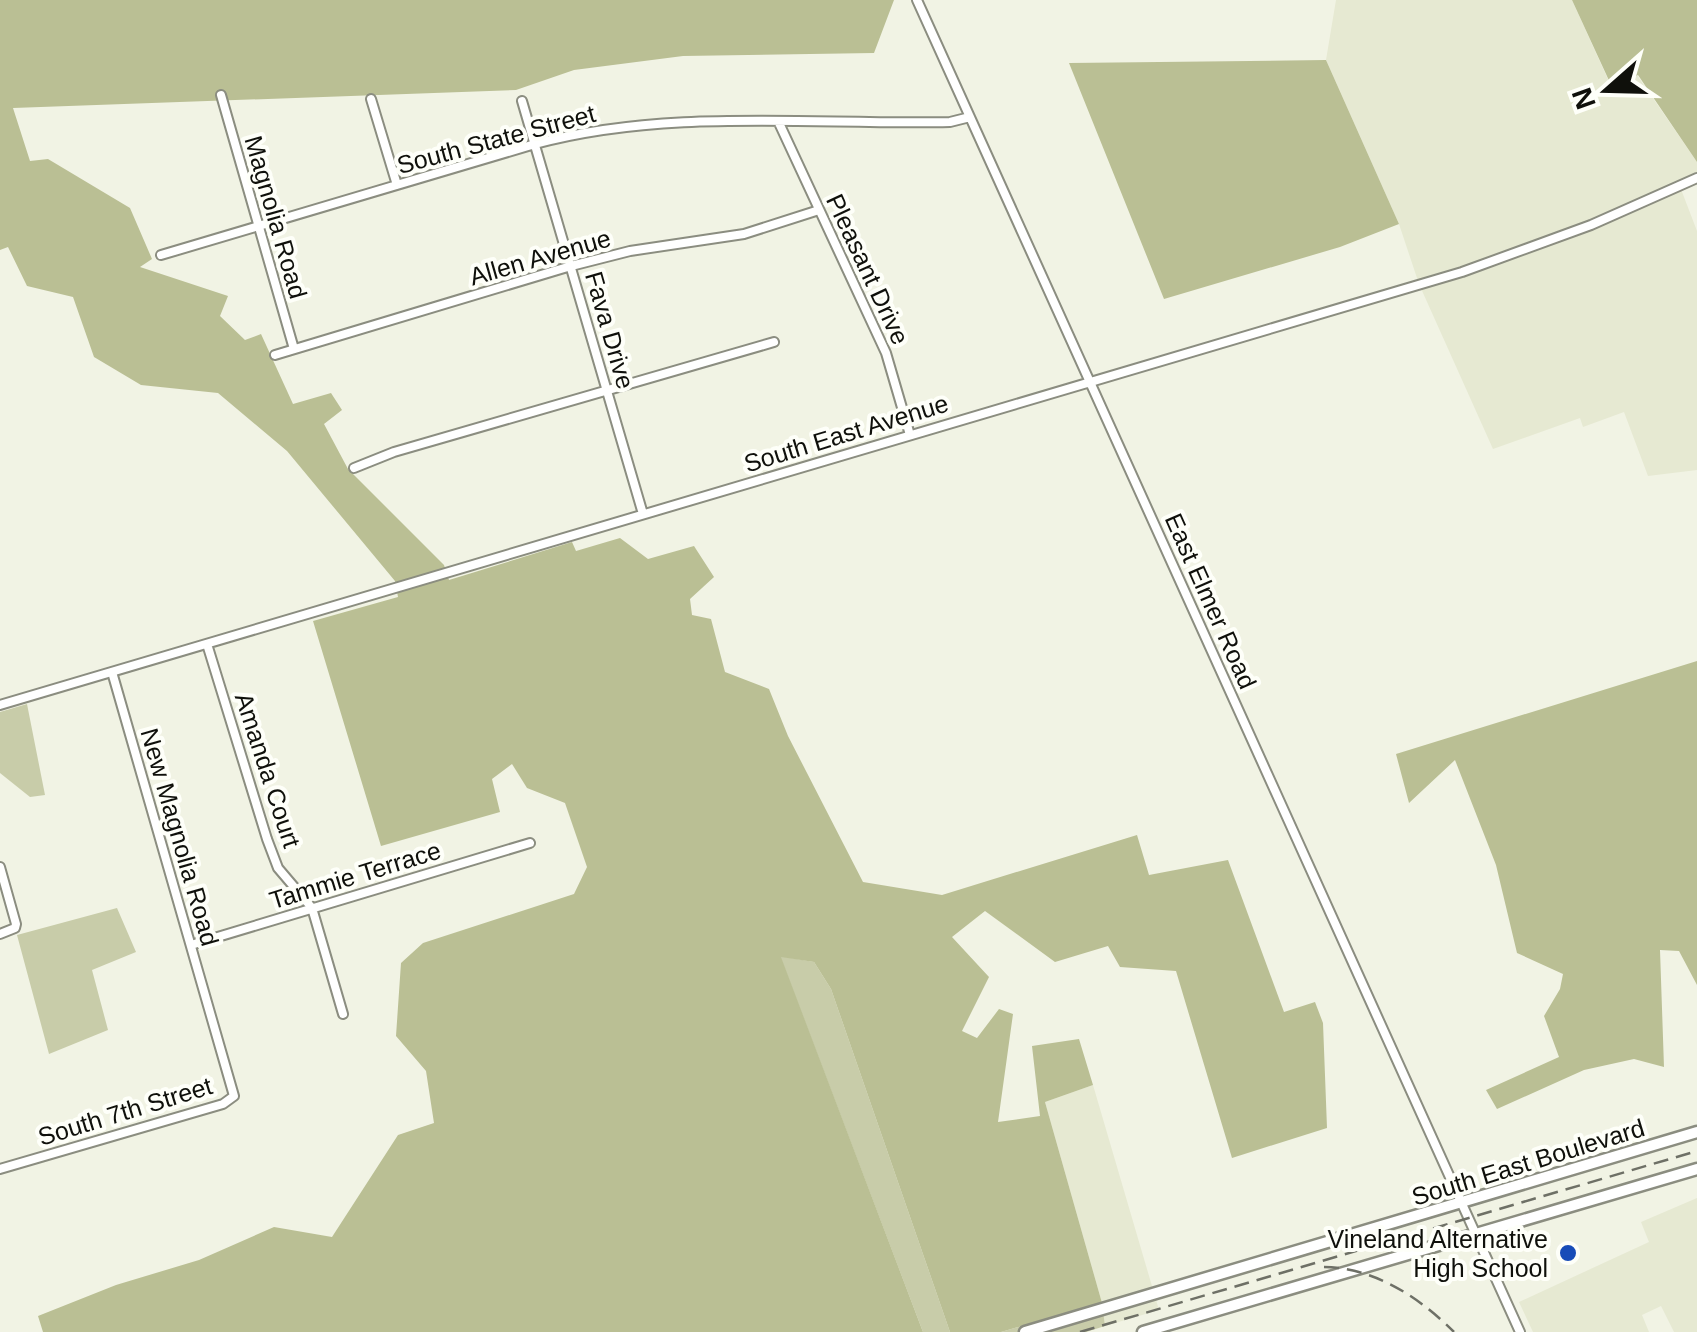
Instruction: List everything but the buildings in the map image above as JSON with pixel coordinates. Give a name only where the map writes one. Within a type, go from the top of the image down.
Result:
[{"type":"main road","name":"South East Boulevard","points":[[1025,1332],[1697,1132]]},
{"type":"main road","points":[[1143,1332],[1697,1169]]},
{"type":"street","name":"East Elmer Road","points":[[917,0],[1520,1332]]},
{"type":"street","name":"Magnolia Road","points":[[221,95],[294,349]]},
{"type":"street","points":[[371,99],[397,185]]},
{"type":"street","name":"Fava Drive","points":[[522,101],[643,514]]},
{"type":"street","name":"South State Street","points":[[161,255],[535,144],[605,130],[686,124],[950,122],[970,117]]},
{"type":"street","name":"Pleasant Drive","points":[[779,123],[886,352],[910,435]]},
{"type":"street","name":"South East Avenue","points":[[0,706],[1515,255],[1697,178]]},
{"type":"street","name":"Allen Avenue","points":[[275,355],[570,266],[630,251],[744,234],[819,210]]},
{"type":"street","points":[[354,468],[774,342]]},
{"type":"street","name":"Amanda Court","points":[[206,644],[278,868],[312,908],[344,1014]]},
{"type":"street","name":"New Magnolia Road","points":[[112,672],[211,1012]]},
{"type":"street","name":"Tammie Terrace","points":[[191,945],[530,844]]},
{"type":"street","points":[[0,867],[16,924],[0,934]]},
{"type":"street","name":"South 7th Street","points":[[0,1169],[232,1099],[233,1088],[211,1012]]},
{"type":"shaded area","points":[[1336,0],[1572,0],[1611,86],[1637,75],[1697,162],[1697,175],[1679,184],[1697,231],[1697,470],[1648,476],[1624,412],[1583,427],[1580,418],[1493,449],[1326,60]]},
{"type":"shaded area","points":[[27,704],[45,795],[30,797],[0,773],[0,712]]},
{"type":"shaded area","points":[[117,908],[136,952],[92,970],[108,1030],[49,1054],[17,935]]},
{"type":"shaded area","points":[[780,956],[814,962],[831,989],[950,1332],[923,1332]]},
{"type":"shaded area","points":[[1093,1085],[1159,1310],[1105,1326],[1102,1303],[1045,1102]]},
{"type":"shaded area","points":[[1697,1198],[1697,1332],[1674,1332],[1661,1306],[1642,1315],[1649,1332],[1533,1332],[1519,1302],[1649,1242],[1641,1222]]},
{"type":"shaded area","points":[[1102,1303],[1105,1326],[1086,1332],[1001,1332]]},
{"type":"green space","points":[[0,0],[894,0],[874,53],[683,56],[574,70],[516,90],[13,108],[30,161],[48,159],[130,208],[152,259],[140,267],[228,296],[220,316],[245,340],[261,334],[293,404],[331,393],[342,410],[324,424],[348,469],[444,565],[449,580],[572,542],[576,551],[620,538],[648,559],[694,546],[714,577],[690,599],[692,615],[711,619],[725,672],[769,689],[788,736],[863,882],[942,895],[1137,835],[1149,875],[1228,860],[1284,1012],[1315,1002],[1323,1023],[1327,1128],[1232,1158],[1176,971],[1120,967],[1108,946],[1055,962],[985,911],[952,937],[989,977],[962,1031],[977,1038],[999,1009],[1013,1014],[998,1122],[1040,1116],[1032,1046],[1079,1039],[1093,1085],[1045,1102],[1102,1303],[1001,1332],[950,1332],[831,989],[814,962],[781,957],[923,1332],[43,1332],[38,1316],[116,1285],[199,1260],[274,1227],[332,1237],[398,1135],[434,1123],[426,1071],[396,1036],[401,963],[423,943],[574,894],[587,867],[565,803],[527,788],[512,764],[492,779],[500,812],[381,846],[313,621],[398,597],[395,581],[287,451],[218,393],[141,385],[94,357],[73,297],[27,286],[8,247],[0,250]]},
{"type":"green space","points":[[1572,0],[1697,0],[1697,162],[1638,75],[1612,87]]},
{"type":"green space","points":[[1326,60],[1399,224],[1340,247],[1164,299],[1069,63]]},
{"type":"green space","points":[[1697,661],[1697,985],[1679,951],[1660,950],[1664,1067],[1634,1059],[1584,1070],[1497,1109],[1486,1090],[1559,1057],[1544,1016],[1560,989],[1563,974],[1517,953],[1496,865],[1455,760],[1409,803],[1396,754]]},
{"type":"railway","points":[[1080,1332],[1697,1151]]},
{"type":"railway","points":[[1324,1267],[1361,1273],[1395,1287],[1454,1332]]},
{"type":"place","name":"Vineland Alternative High School","points":[[1568,1253]]}]
